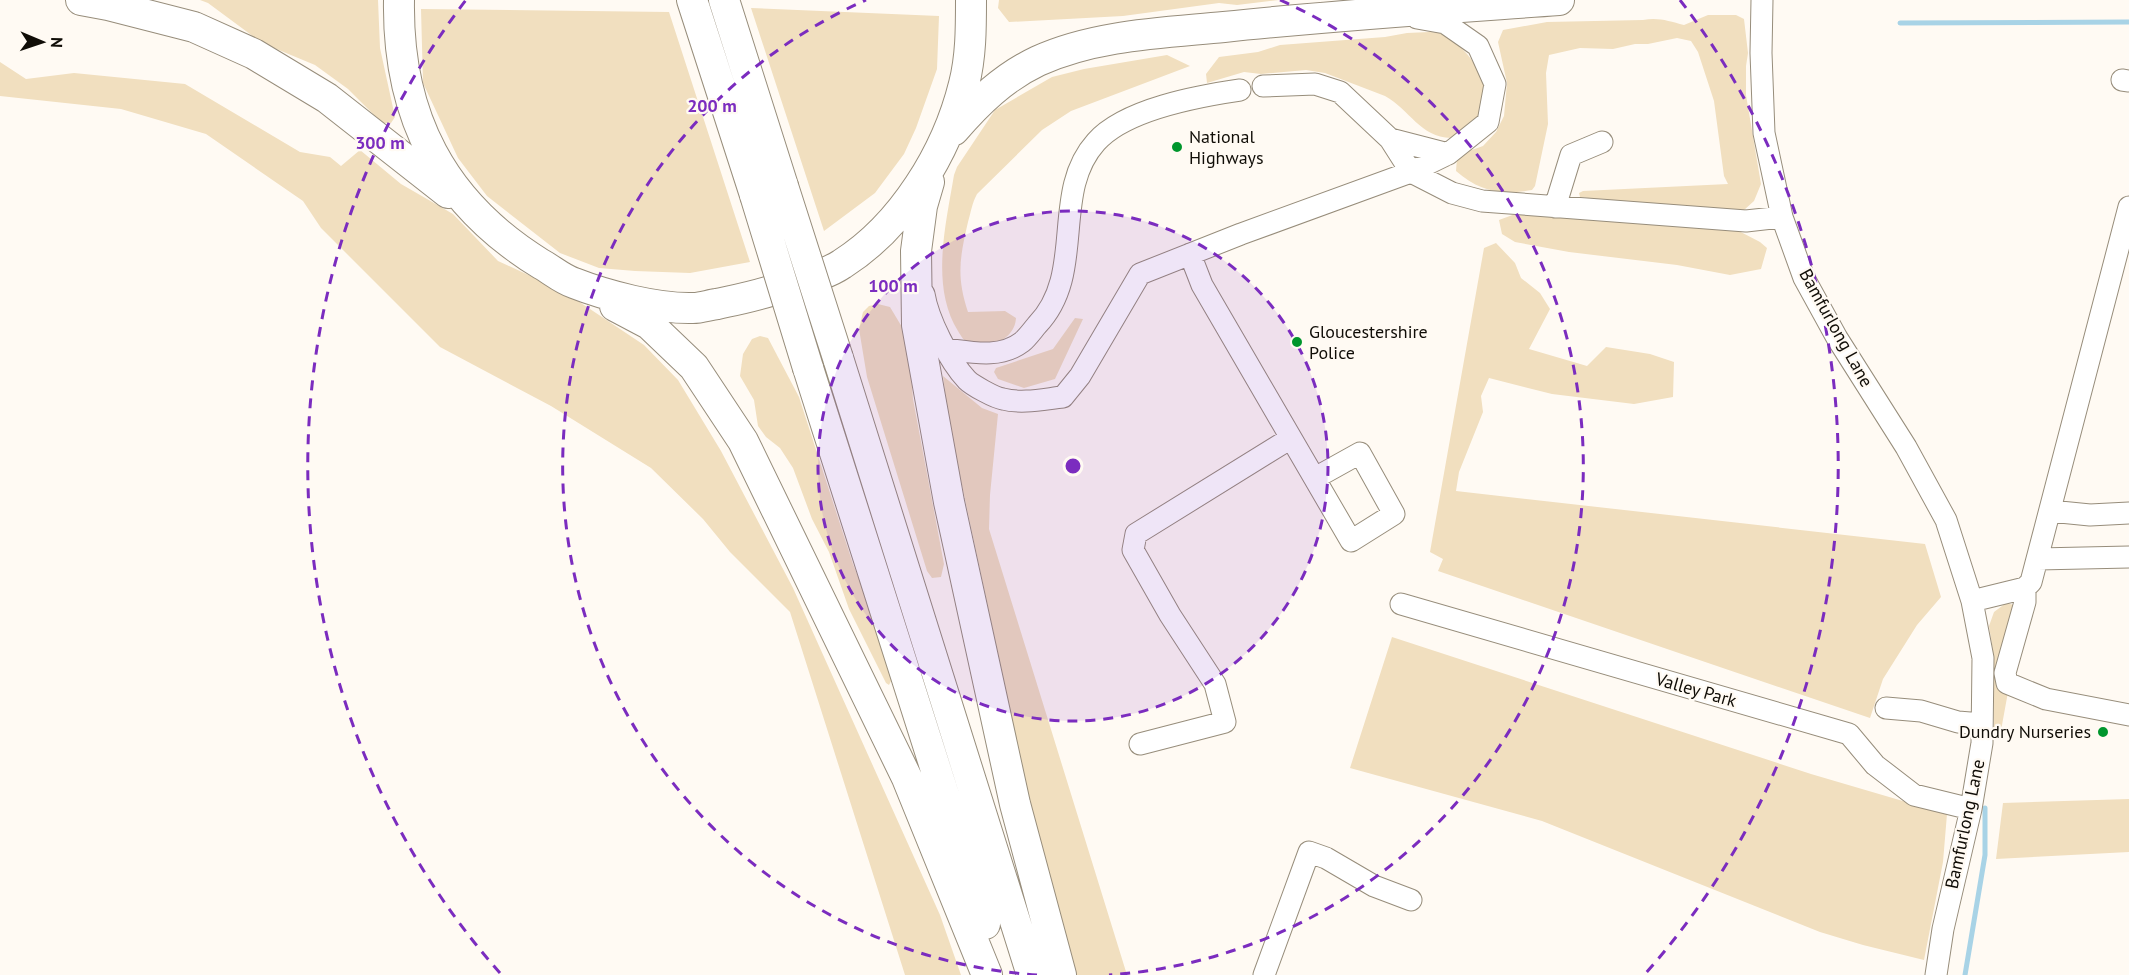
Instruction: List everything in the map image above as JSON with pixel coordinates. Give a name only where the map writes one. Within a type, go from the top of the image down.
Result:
[{"type":"highway","points":[[81,0],[194,27],[254,54],[327,98],[522,252],[572,283],[649,324],[694,367],[743,441],[907,778],[987,975]]},
{"type":"highway","points":[[692,0],[1002,975]]},
{"type":"highway","points":[[724,0],[1032,975]]},
{"type":"highway","points":[[572,283],[633,302],[694,308],[758,296],[841,266],[881,235],[902,210],[940,150],[994,88],[1037,62],[1074,48],[1131,36],[1295,19],[1559,0]]},
{"type":"highway","points":[[399,7],[402,63],[406,87],[416,116],[439,166],[479,217]]},
{"type":"highway","points":[[971,11],[970,46],[964,85],[922,206],[916,251],[917,325],[949,502],[1015,804],[1062,975]]},
{"type":"street","name":"Bamfurlong Lane","points":[[1762,0],[1764,134],[1782,217],[1804,278],[1837,338],[1906,447],[1946,520],[1972,601],[1983,658],[1982,743],[1971,809],[1943,928],[1936,975]]},
{"type":"street","points":[[916,251],[927,310],[946,349],[968,381],[1001,399],[1018,401],[1063,397],[1080,376],[1140,274],[1411,172],[1448,154],[1488,122],[1495,84],[1478,46],[1445,23],[1387,13]]},
{"type":"street","points":[[1263,86],[1315,84],[1340,92],[1390,139],[1411,172],[1452,193],[1482,201],[1746,221],[1782,217]]},
{"type":"street","points":[[946,349],[974,353],[998,353],[1021,343],[1043,319],[1057,297],[1066,265],[1070,203],[1080,164],[1096,141],[1125,120],[1194,96],[1240,90]]},
{"type":"street","points":[[1390,139],[1448,154]]},
{"type":"street","points":[[1555,207],[1571,155],[1602,142]]},
{"type":"street","points":[[1972,601],[2025,588],[2031,582],[2129,207]]},
{"type":"street","points":[[1190,254],[1202,285],[1315,478]]},
{"type":"street","points":[[1140,744],[1225,722],[1215,684],[1170,615],[1133,550],[1136,534],[1291,438]]},
{"type":"street","points":[[2050,511],[2090,515],[2129,513]]},
{"type":"street","points":[[2038,559],[2129,557]]},
{"type":"street","points":[[2025,588],[2025,602],[2005,673],[2007,683],[2046,699],[2129,715]]},
{"type":"street","name":"Valley Park","points":[[1401,604],[1849,734],[1875,765],[1914,795],[1971,809]]},
{"type":"street","points":[[1886,708],[1921,711],[1958,722],[1982,724]]},
{"type":"street","points":[[1264,975],[1309,852],[1326,858],[1374,886],[1411,900]]},
{"type":"shaded area","points":[[200,0],[378,0],[380,48],[395,117],[391,123],[382,123],[348,89],[315,65],[262,43],[208,3]]},
{"type":"shaded area","points":[[999,0],[1279,0],[1237,5],[1219,3],[1123,16],[1009,22],[998,8]]},
{"type":"shaded area","points":[[751,8],[939,16],[937,69],[904,154],[875,193],[824,231]]},
{"type":"shaded area","points":[[421,9],[669,12],[750,262],[690,273],[635,271],[599,268],[560,253],[487,196],[458,158],[423,83]]},
{"type":"shaded area","points":[[1708,15],[1736,15],[1744,19],[1748,53],[1746,95],[1761,184],[1754,201],[1744,210],[1666,208],[1580,197],[1579,193],[1583,191],[1728,184],[1724,176],[1714,101],[1698,52],[1691,41],[1677,38],[1613,49],[1580,48],[1549,55],[1546,73],[1548,124],[1535,186],[1532,190],[1501,192],[1482,188],[1456,171],[1457,158],[1483,146],[1496,132],[1504,116],[1507,83],[1498,42],[1503,30],[1547,22],[1654,19],[1684,25]]},
{"type":"shaded area","points":[[1407,33],[1440,33],[1452,40],[1467,54],[1483,81],[1486,102],[1481,117],[1469,128],[1451,138],[1431,133],[1423,128],[1385,96],[1325,73],[1306,70],[1261,74],[1244,72],[1207,83],[1206,74],[1219,57],[1258,52],[1280,45],[1385,37]]},
{"type":"shaded area","points":[[1167,55],[1190,66],[1071,111],[1042,130],[977,194],[968,222],[960,267],[968,312],[1005,311],[1016,318],[1012,331],[994,346],[973,345],[966,342],[949,313],[944,295],[942,254],[944,234],[957,167],[995,110],[1052,77],[1084,69]]},
{"type":"shaded area","points":[[0,62],[26,79],[74,73],[185,84],[300,152],[330,157],[341,166],[360,150],[401,184],[453,214],[498,261],[563,291],[644,345],[678,380],[721,451],[793,588],[940,915],[961,975],[905,975],[790,612],[730,552],[703,519],[651,468],[551,406],[440,347],[321,228],[303,201],[206,134],[121,109],[0,96]]},
{"type":"shaded area","points":[[1531,208],[1735,229],[1767,248],[1761,269],[1730,275],[1677,265],[1569,252],[1515,242],[1502,234],[1499,220]]},
{"type":"shaded area","points":[[1496,243],[1515,263],[1521,278],[1540,293],[1550,309],[1529,349],[1587,366],[1606,347],[1650,354],[1674,362],[1673,397],[1634,404],[1552,394],[1489,378],[1481,396],[1483,412],[1459,472],[1456,491],[1925,544],[1941,597],[1917,625],[1883,679],[1870,718],[1438,571],[1443,559],[1430,552],[1484,248]]},
{"type":"shaded area","points":[[878,304],[890,307],[905,332],[909,345],[913,399],[944,564],[941,577],[932,578],[927,571],[867,377],[859,329],[863,312],[869,306]]},
{"type":"shaded area","points":[[1075,318],[1083,319],[1055,379],[1024,388],[998,379],[994,372],[996,368],[1053,349]]},
{"type":"shaded area","points":[[760,336],[768,338],[799,397],[853,564],[892,663],[893,677],[889,685],[849,609],[829,552],[812,519],[793,468],[780,448],[766,437],[758,426],[754,400],[740,376],[743,354],[752,339]]},
{"type":"shaded area","points":[[943,376],[982,408],[998,414],[989,529],[1127,975],[1071,975],[1054,915],[949,425]]},
{"type":"shaded area","points":[[2006,603],[2014,605],[2008,692],[2000,736],[1995,734],[1994,729],[1994,658],[1989,626],[1994,612]]},
{"type":"shaded area","points":[[1392,637],[1811,774],[1947,814],[1943,862],[1924,960],[1820,932],[1542,821],[1350,768]]},
{"type":"shaded area","points":[[2129,799],[2129,852],[1996,859],[2003,803]]},
{"type":"waterway","points":[[1900,23],[2129,22]]},
{"type":"waterway","points":[[1965,975],[1985,855],[1985,808]]},
{"type":"place","name":"National Highways","points":[[1177,147]]},
{"type":"place","name":"Gloucestershire Police","points":[[1297,342]]},
{"type":"place","name":"Dundry Nurseries","points":[[2103,732]]}]
